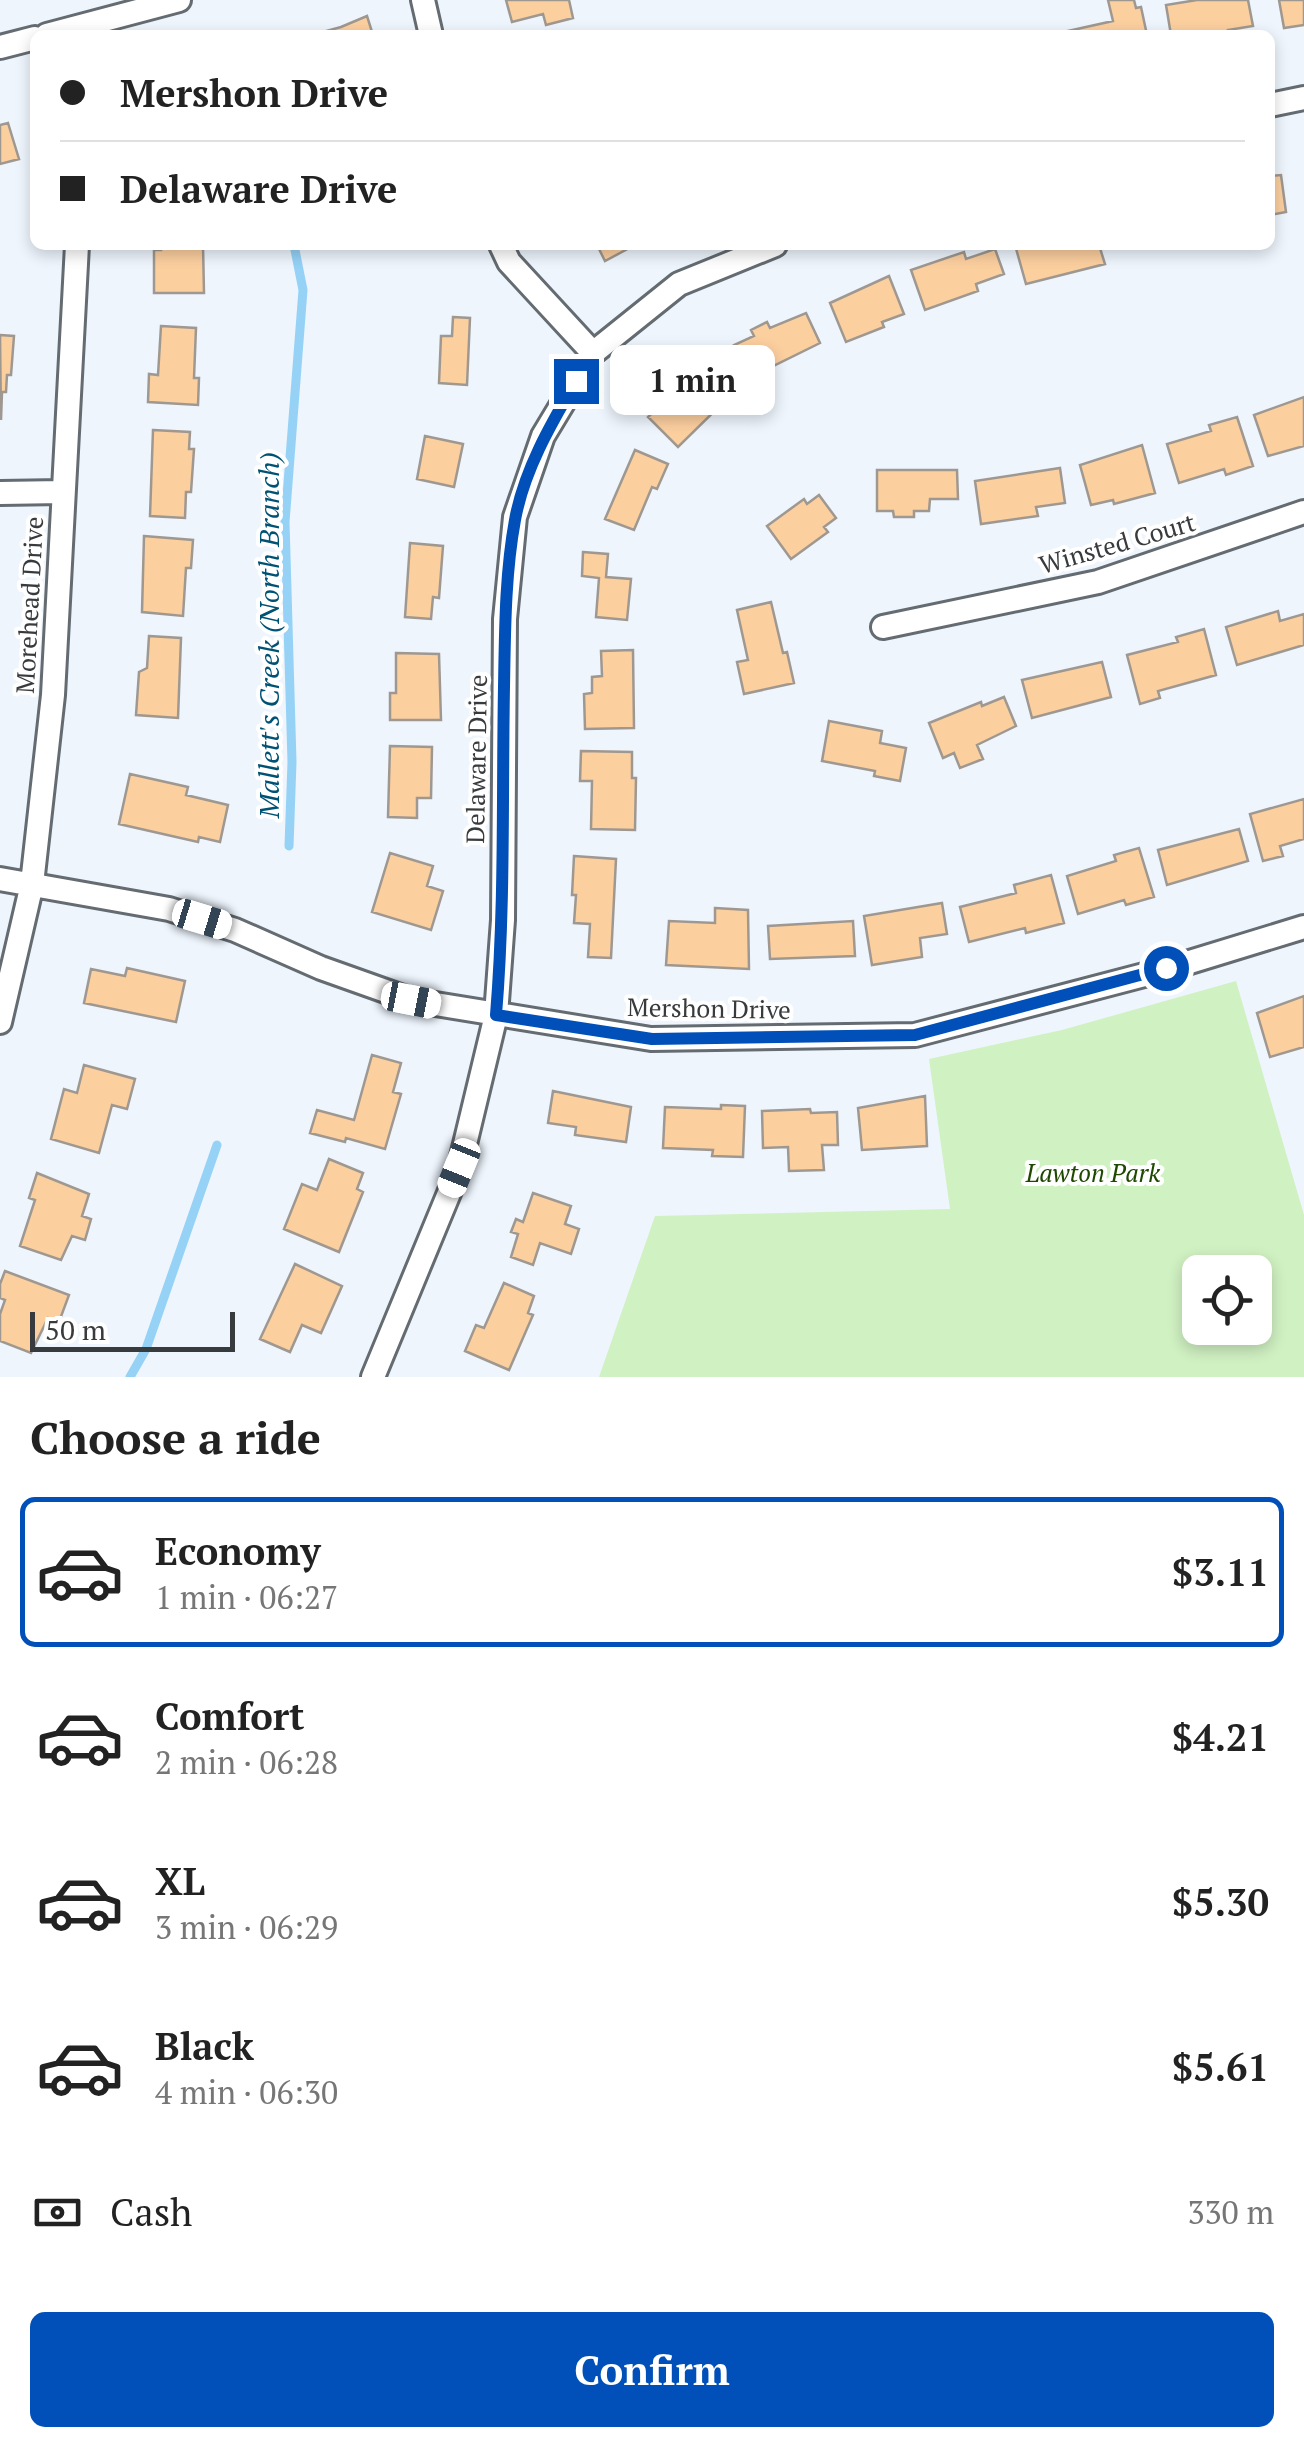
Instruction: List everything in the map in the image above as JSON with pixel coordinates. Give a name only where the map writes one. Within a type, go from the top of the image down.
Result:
[{"type":"street","points":[[72,30],[179,0]]},
{"type":"street","points":[[423,0],[430,30]]},
{"type":"street","points":[[0,48],[30,39]]},
{"type":"street","points":[[1275,104],[1304,98]]},
{"type":"street","name":"Morehead Drive","points":[[0,1022],[32,884],[53,695],[77,250]]},
{"type":"street","points":[[503,250],[509,262],[593,354]]},
{"type":"street","name":"Delaware Drive","points":[[373,1377],[459,1168],[496,1015],[504,920],[505,618],[515,517],[544,436],[593,354],[679,284],[763,250]]},
{"type":"street","points":[[0,492],[62,492]]},
{"type":"street","name":"Winsted Court","points":[[883,627],[1098,582],[1304,512]]},
{"type":"street","name":"Mershon Drive","points":[[0,879],[170,909],[235,930],[321,968],[411,1000],[652,1039],[915,1035],[1304,927]]},
{"type":"green space","name":"Lawton Park","points":[[1236,981],[1304,1215],[1304,1377],[599,1377],[655,1216],[950,1209],[929,1059],[1062,1030]]},
{"type":"building","points":[[506,0],[569,0],[573,18],[546,25],[543,14],[512,22]]},
{"type":"building","points":[[1108,0],[1134,0],[1136,8],[1141,7],[1146,30],[1072,30],[1113,21]]},
{"type":"building","points":[[1197,0],[1248,0],[1253,26],[1170,30],[1166,5]]},
{"type":"building","points":[[1279,0],[1304,0],[1304,25],[1284,28]]},
{"type":"building","points":[[367,16],[371,30],[330,30]]},
{"type":"building","points":[[8,123],[19,159],[0,164],[0,125]]},
{"type":"building","points":[[1281,175],[1286,212],[1275,214],[1275,176]]},
{"type":"building","points":[[154,250],[203,250],[204,293],[154,293]]},
{"type":"building","points":[[600,250],[626,250],[605,261]]},
{"type":"building","points":[[995,250],[1004,274],[976,284],[978,291],[925,310],[911,270],[964,252],[966,259]]},
{"type":"building","points":[[1016,250],[1101,250],[1105,264],[1026,284]]},
{"type":"building","points":[[889,276],[904,314],[882,322],[884,327],[846,342],[830,303]]},
{"type":"building","points":[[806,313],[820,343],[749,378],[734,345],[754,336],[751,330],[767,322],[770,328]]},
{"type":"building","points":[[453,317],[470,318],[467,385],[439,383],[441,336],[452,336]]},
{"type":"building","points":[[161,326],[196,328],[194,378],[199,378],[198,405],[148,402],[149,374],[158,375]]},
{"type":"building","points":[[0,335],[14,336],[11,375],[7,375],[6,392],[2,392],[1,420]]},
{"type":"building","points":[[713,370],[734,392],[678,447],[648,417],[685,381],[693,390]]},
{"type":"building","points":[[1304,397],[1304,446],[1268,456],[1254,415]]},
{"type":"building","points":[[1237,417],[1253,466],[1226,475],[1224,469],[1179,483],[1167,444],[1211,431],[1209,425]]},
{"type":"building","points":[[153,430],[190,432],[189,449],[194,449],[185,518],[150,516]]},
{"type":"building","points":[[425,436],[463,444],[454,487],[417,479]]},
{"type":"building","points":[[1142,445],[1155,493],[1114,504],[1113,500],[1091,505],[1080,465]]},
{"type":"building","points":[[635,450],[668,464],[657,489],[652,487],[634,530],[605,519]]},
{"type":"building","points":[[1060,468],[1065,503],[1036,507],[1038,516],[981,524],[975,481]]},
{"type":"building","points":[[877,470],[957,470],[958,499],[930,499],[929,511],[914,511],[914,517],[894,517],[893,511],[877,511]]},
{"type":"building","points":[[819,495],[836,518],[824,527],[828,532],[791,559],[767,526],[804,499],[807,504]]},
{"type":"building","points":[[144,536],[193,540],[191,568],[186,568],[183,616],[142,612]]},
{"type":"building","points":[[410,543],[443,546],[439,598],[433,597],[431,619],[405,617]]},
{"type":"building","points":[[583,552],[608,554],[606,577],[631,579],[627,620],[596,617],[599,578],[582,576]]},
{"type":"building","points":[[771,602],[794,683],[744,694],[737,662],[748,660],[737,610]]},
{"type":"building","points":[[1278,611],[1280,621],[1304,614],[1304,645],[1237,665],[1226,627]]},
{"type":"building","points":[[1204,629],[1216,675],[1158,691],[1160,698],[1140,704],[1127,655],[1178,642],[1176,637]]},
{"type":"building","points":[[149,636],[181,638],[178,718],[136,715],[139,672],[147,668]]},
{"type":"building","points":[[633,650],[634,728],[585,729],[584,694],[592,693],[592,677],[602,676],[601,651]]},
{"type":"building","points":[[396,653],[439,654],[441,720],[390,720],[390,693],[396,693]]},
{"type":"building","points":[[1102,662],[1111,697],[1032,718],[1022,680]]},
{"type":"building","points":[[1004,697],[1016,726],[977,745],[983,759],[960,768],[954,753],[943,758],[929,723]]},
{"type":"building","points":[[829,721],[882,731],[880,743],[906,748],[900,781],[874,776],[875,771],[822,761]]},
{"type":"building","points":[[390,746],[432,747],[431,798],[417,798],[417,818],[388,817]]},
{"type":"building","points":[[581,751],[632,752],[635,830],[591,829],[592,781],[580,781]]},
{"type":"building","points":[[130,774],[188,787],[186,795],[228,805],[220,842],[199,837],[198,842],[119,824]]},
{"type":"building","points":[[1304,799],[1304,839],[1280,846],[1283,856],[1263,861],[1250,814]]},
{"type":"building","points":[[1239,829],[1248,861],[1167,885],[1158,850]]},
{"type":"building","points":[[1139,848],[1154,897],[1126,905],[1124,900],[1078,914],[1067,876],[1116,861],[1114,855]]},
{"type":"building","points":[[390,853],[433,866],[427,886],[443,891],[431,930],[372,912]]},
{"type":"building","points":[[574,856],[616,859],[611,958],[588,957],[590,924],[574,923]]},
{"type":"building","points":[[1051,875],[1064,923],[969,942],[960,907],[1016,893],[1014,885]]},
{"type":"building","points":[[942,903],[947,934],[920,938],[922,957],[872,965],[864,916]]},
{"type":"building","points":[[715,908],[748,910],[749,969],[666,965],[669,921],[715,923]]},
{"type":"building","points":[[853,921],[855,956],[770,959],[768,926]]},
{"type":"building","points":[[127,968],[185,981],[176,1022],[84,1003],[91,969],[125,976]]},
{"type":"building","points":[[1304,996],[1304,1047],[1270,1057],[1257,1013]]},
{"type":"building","points":[[372,1055],[401,1063],[393,1092],[401,1094],[385,1149],[310,1133],[317,1110],[354,1120]]},
{"type":"building","points":[[84,1065],[135,1079],[127,1109],[112,1105],[99,1153],[51,1139],[64,1089],[77,1093]]},
{"type":"building","points":[[553,1091],[631,1107],[626,1142],[575,1135],[576,1127],[548,1123]]},
{"type":"building","points":[[925,1096],[927,1146],[862,1150],[858,1108]]},
{"type":"building","points":[[721,1105],[745,1106],[743,1157],[712,1156],[713,1150],[663,1148],[665,1107],[721,1109]]},
{"type":"building","points":[[810,1109],[811,1113],[837,1112],[838,1145],[822,1145],[824,1170],[789,1171],[788,1147],[763,1148],[762,1111]]},
{"type":"building","points":[[329,1159],[363,1173],[357,1189],[363,1192],[339,1252],[284,1229],[302,1184],[317,1190]]},
{"type":"building","points":[[37,1173],[89,1194],[82,1216],[91,1219],[85,1240],[72,1236],[61,1260],[20,1246],[35,1200],[29,1198]]},
{"type":"building","points":[[533,1193],[571,1206],[565,1224],[579,1229],[571,1254],[540,1243],[533,1265],[511,1257],[518,1234],[511,1232],[516,1219],[523,1222]]},
{"type":"building","points":[[295,1264],[342,1286],[321,1333],[302,1325],[290,1352],[260,1339]]},
{"type":"building","points":[[5,1271],[69,1295],[59,1322],[48,1318],[31,1353],[0,1341],[0,1314],[5,1300],[0,1298],[0,1284]]},
{"type":"building","points":[[504,1283],[534,1296],[528,1313],[533,1315],[509,1370],[465,1351],[476,1325],[484,1328]]},
{"type":"waterway","name":"Mallett's Creek (North Branch)","points":[[289,846],[292,762],[285,522],[303,290],[295,250]]},
{"type":"waterway","name":"Mallett's Creek (North Branch)","points":[[130,1377],[146,1349],[217,1145]]},
{"type":"route","points":[[576,381],[544,436],[515,517],[505,618],[504,920],[496,1015],[652,1039],[915,1035],[1166,968]]}]
